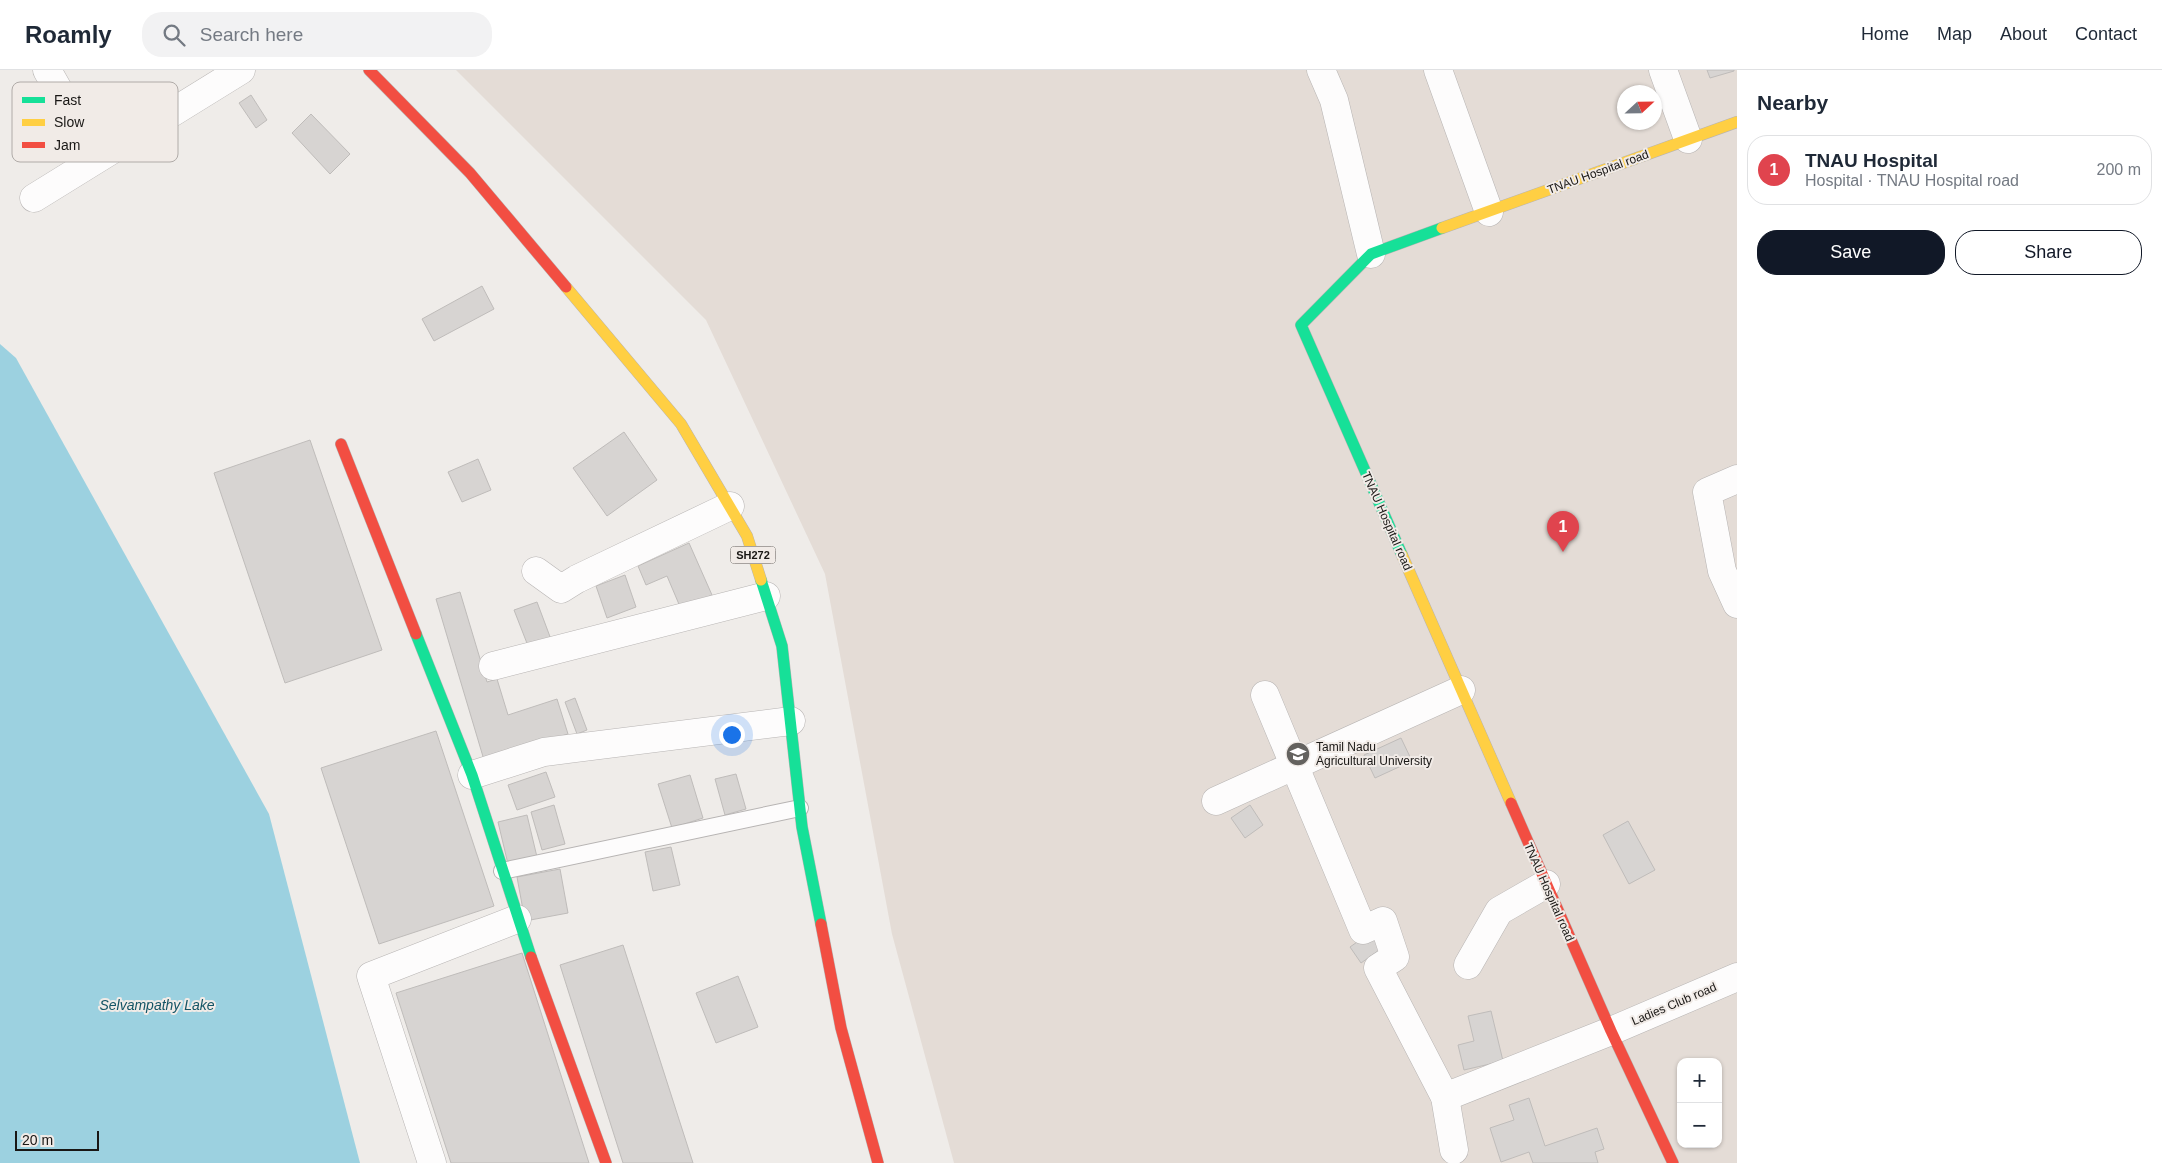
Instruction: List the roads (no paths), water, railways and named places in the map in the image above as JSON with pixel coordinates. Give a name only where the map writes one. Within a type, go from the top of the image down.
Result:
[{"type":"street","points":[[47,70],[54,82]]},
{"type":"street","points":[[178,108],[241,70]]},
{"type":"street","name":"SH272","points":[[368,70],[470,173],[681,424],[747,536],[782,646],[800,808],[841,1028],[878,1163]]},
{"type":"street","points":[[1321,70],[1334,100],[1371,254]]},
{"type":"street","points":[[1438,70],[1488,212]]},
{"type":"street","points":[[1662,70],[1688,139]]},
{"type":"street","name":"TNAU Hospital road","points":[[1673,1163],[1611,1031],[1301,325],[1371,254],[1737,122]]},
{"type":"street","points":[[34,198],[91,162]]},
{"type":"street","points":[[342,444],[472,775],[517,919],[606,1163]]},
{"type":"street","points":[[1737,479],[1707,492],[1722,571],[1737,604]]},
{"type":"street","points":[[536,571],[561,589],[577,579],[730,506]]},
{"type":"street","points":[[493,666],[766,596]]},
{"type":"street","points":[[1216,801],[1461,690]]},
{"type":"street","points":[[1265,695],[1362,930],[1382,921],[1395,957],[1378,968],[1445,1097],[1454,1150]]},
{"type":"street","points":[[472,775],[544,752],[790,721]]},
{"type":"street","points":[[1468,965],[1499,911],[1546,884]]},
{"type":"street","points":[[432,1163],[371,976],[517,919]]},
{"type":"street","name":"Ladies Club road","points":[[1445,1097],[1611,1031],[1737,977]]},
{"type":"lane","points":[[502,871],[800,808]]},
{"type":"water","name":"Selvampathy Lake","points":[[0,344],[16,358],[269,814],[360,1163],[0,1163]]},
{"type":"place","name":"TNAU Hospital","points":[[1563,552]]},
{"type":"place","name":"Tamil Nadu Agricultural University","points":[[1298,754]]}]
